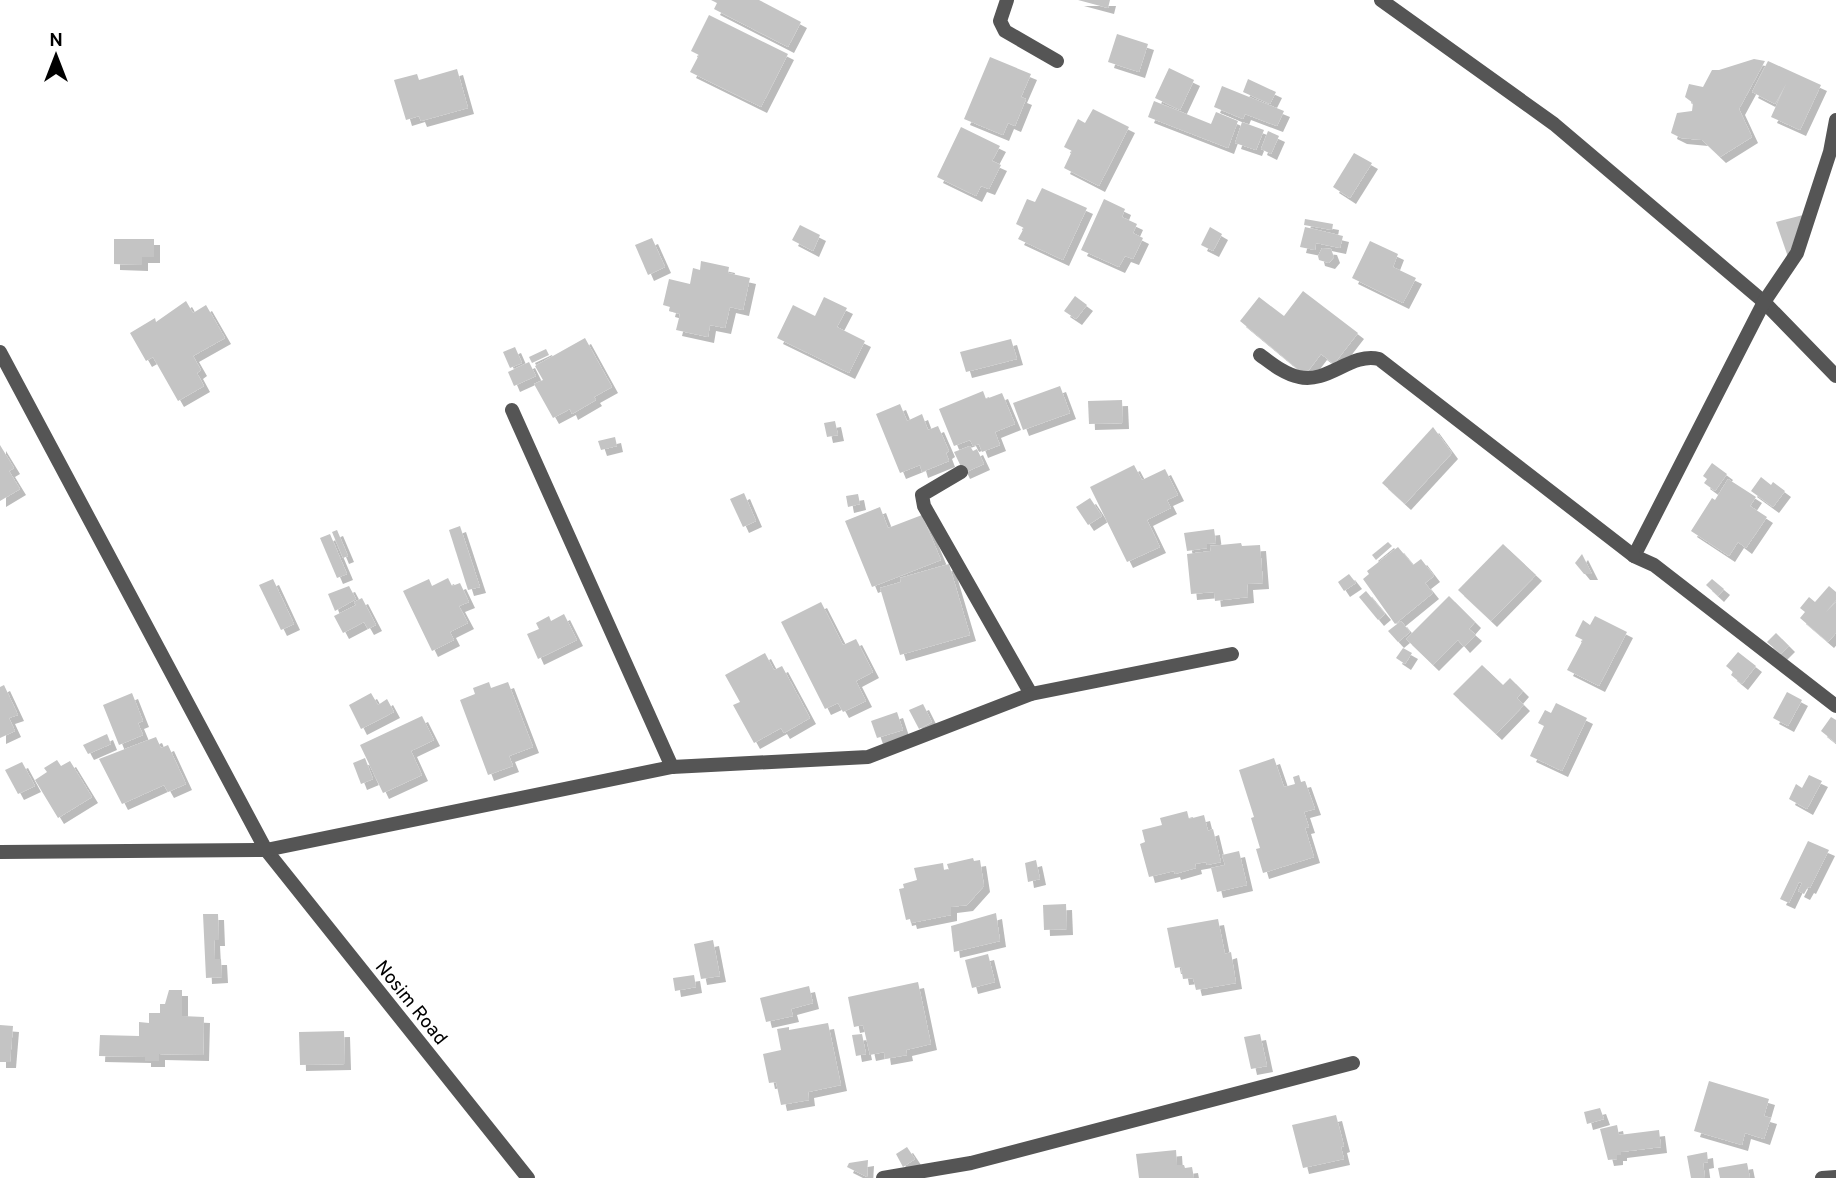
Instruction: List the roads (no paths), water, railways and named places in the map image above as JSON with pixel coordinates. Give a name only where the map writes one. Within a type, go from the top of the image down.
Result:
[{"type":"street","points":[[1007,0],[1000,21],[1006,31],[1057,61]]},
{"type":"street","points":[[1381,0],[1554,124],[1764,302],[1836,376]]},
{"type":"street","points":[[1634,556],[1764,302],[1797,253],[1830,152],[1836,120]]},
{"type":"street","name":"Nosim Road","points":[[0,352],[266,849],[528,1178]]},
{"type":"street","points":[[1260,355],[1300,378],[1333,372],[1367,358],[1379,359],[1634,556],[1654,565],[1836,706]]},
{"type":"street","points":[[512,410],[672,767]]},
{"type":"street","points":[[961,472],[922,495],[924,506],[1031,694]]},
{"type":"street","points":[[0,852],[266,849],[672,767],[867,757],[1031,694],[1232,654]]},
{"type":"street","points":[[883,1178],[971,1163],[1353,1063]]},
{"type":"street","points":[[1822,1178],[1836,1177]]}]
